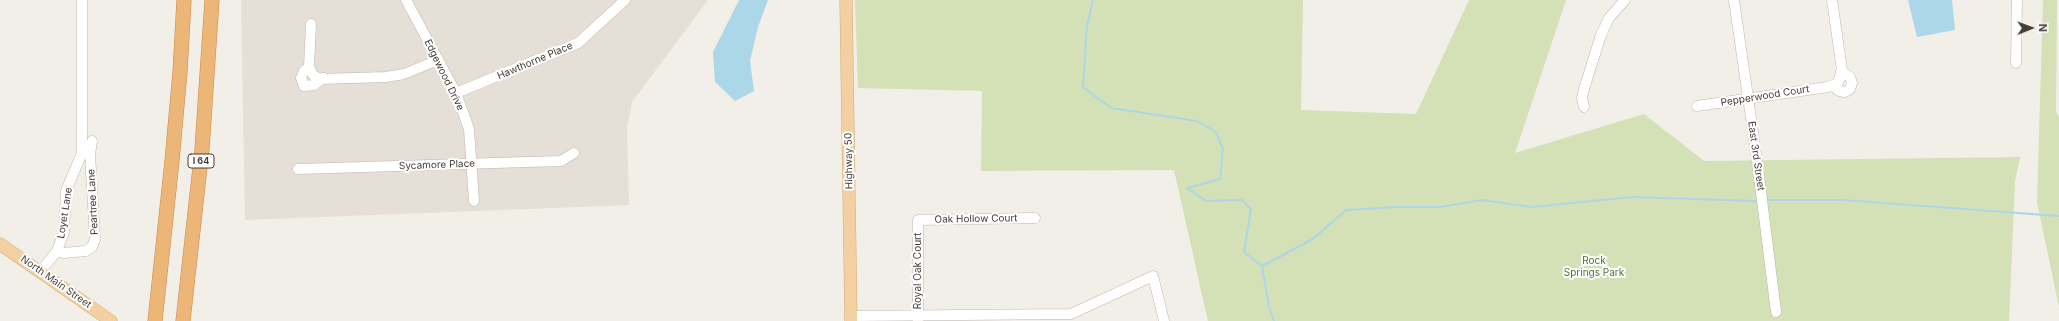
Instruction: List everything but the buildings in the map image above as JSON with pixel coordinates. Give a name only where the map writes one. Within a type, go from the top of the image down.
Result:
[{"type":"highway","name":"I 64","points":[[155,321],[173,154],[184,0]]},
{"type":"highway","name":"I 64","points":[[183,321],[202,149],[212,0]]},
{"type":"main road","name":"Highway 50","points":[[846,0],[851,319]]},
{"type":"main road","name":"North Main Street","points":[[0,244],[111,321]]},
{"type":"street","name":"Loyet Lane","points":[[57,251],[64,232],[66,191],[82,153],[82,0]]},
{"type":"street","name":"Edgewood Drive","points":[[406,0],[456,93],[469,129],[474,201]]},
{"type":"street","name":"Hawthorne Place","points":[[456,93],[578,43],[625,0]]},
{"type":"street","points":[[1584,107],[1582,98],[1584,89],[1601,35],[1609,18],[1625,0]]},
{"type":"street","name":"East 3rd Street","points":[[1734,0],[1776,312]]},
{"type":"street","name":"Pepperwood Court","points":[[1697,106],[1833,86],[1838,91],[1845,92],[1850,88],[1852,83],[1850,78],[1842,71],[1832,0]]},
{"type":"street","points":[[2016,63],[2017,0]]},
{"type":"street","points":[[311,24],[308,67],[304,71],[301,78],[304,86],[314,85],[323,78]]},
{"type":"street","points":[[308,67],[316,78],[386,77],[404,74],[438,60]]},
{"type":"street","name":"Peartree Lane","points":[[57,251],[63,253],[86,251],[92,246],[95,239],[90,154],[92,140]]},
{"type":"street","name":"Sycamore Place","points":[[298,169],[472,165],[561,161],[574,153]]},
{"type":"street","name":"Oak Hollow Court","points":[[918,220],[1035,218]]},
{"type":"street","name":"Royal Oak Court","points":[[918,220],[918,318]]},
{"type":"street","points":[[40,272],[57,251]]},
{"type":"street","points":[[851,319],[1012,318],[1072,314],[1153,276],[1164,321]]},
{"type":"shaded area","points":[[241,0],[708,0],[632,102],[627,128],[629,205],[245,220]]},
{"type":"green space","name":"Rock Springs Park","points":[[855,0],[1303,0],[1301,110],[1416,114],[1469,0],[1566,0],[1515,153],[1644,114],[1704,161],[2020,157],[2015,181],[2009,321],[1208,321],[1174,170],[981,171],[982,91],[858,88]]},
{"type":"green space","points":[[2043,0],[2057,0],[2056,112],[2059,117],[2059,307],[2037,202]]},
{"type":"water","points":[[739,0],[768,0],[758,27],[750,61],[754,91],[735,101],[715,82],[713,52]]},
{"type":"water","points":[[1908,0],[1952,0],[1955,30],[1917,37]]},
{"type":"waterway","points":[[1093,0],[1087,26],[1083,87],[1111,108],[1197,121],[1216,132],[1223,149],[1220,179],[1187,188],[1206,201],[1242,200],[1251,209],[1244,252],[1262,266]]},
{"type":"waterway","points":[[1262,266],[1313,239],[1346,210],[1396,207],[1440,207],[1482,200],[1531,207],[1631,197],[1757,201]]},
{"type":"waterway","points":[[1768,200],[1843,200],[2059,216]]},
{"type":"waterway","points":[[1262,266],[1269,307],[1274,321]]}]
